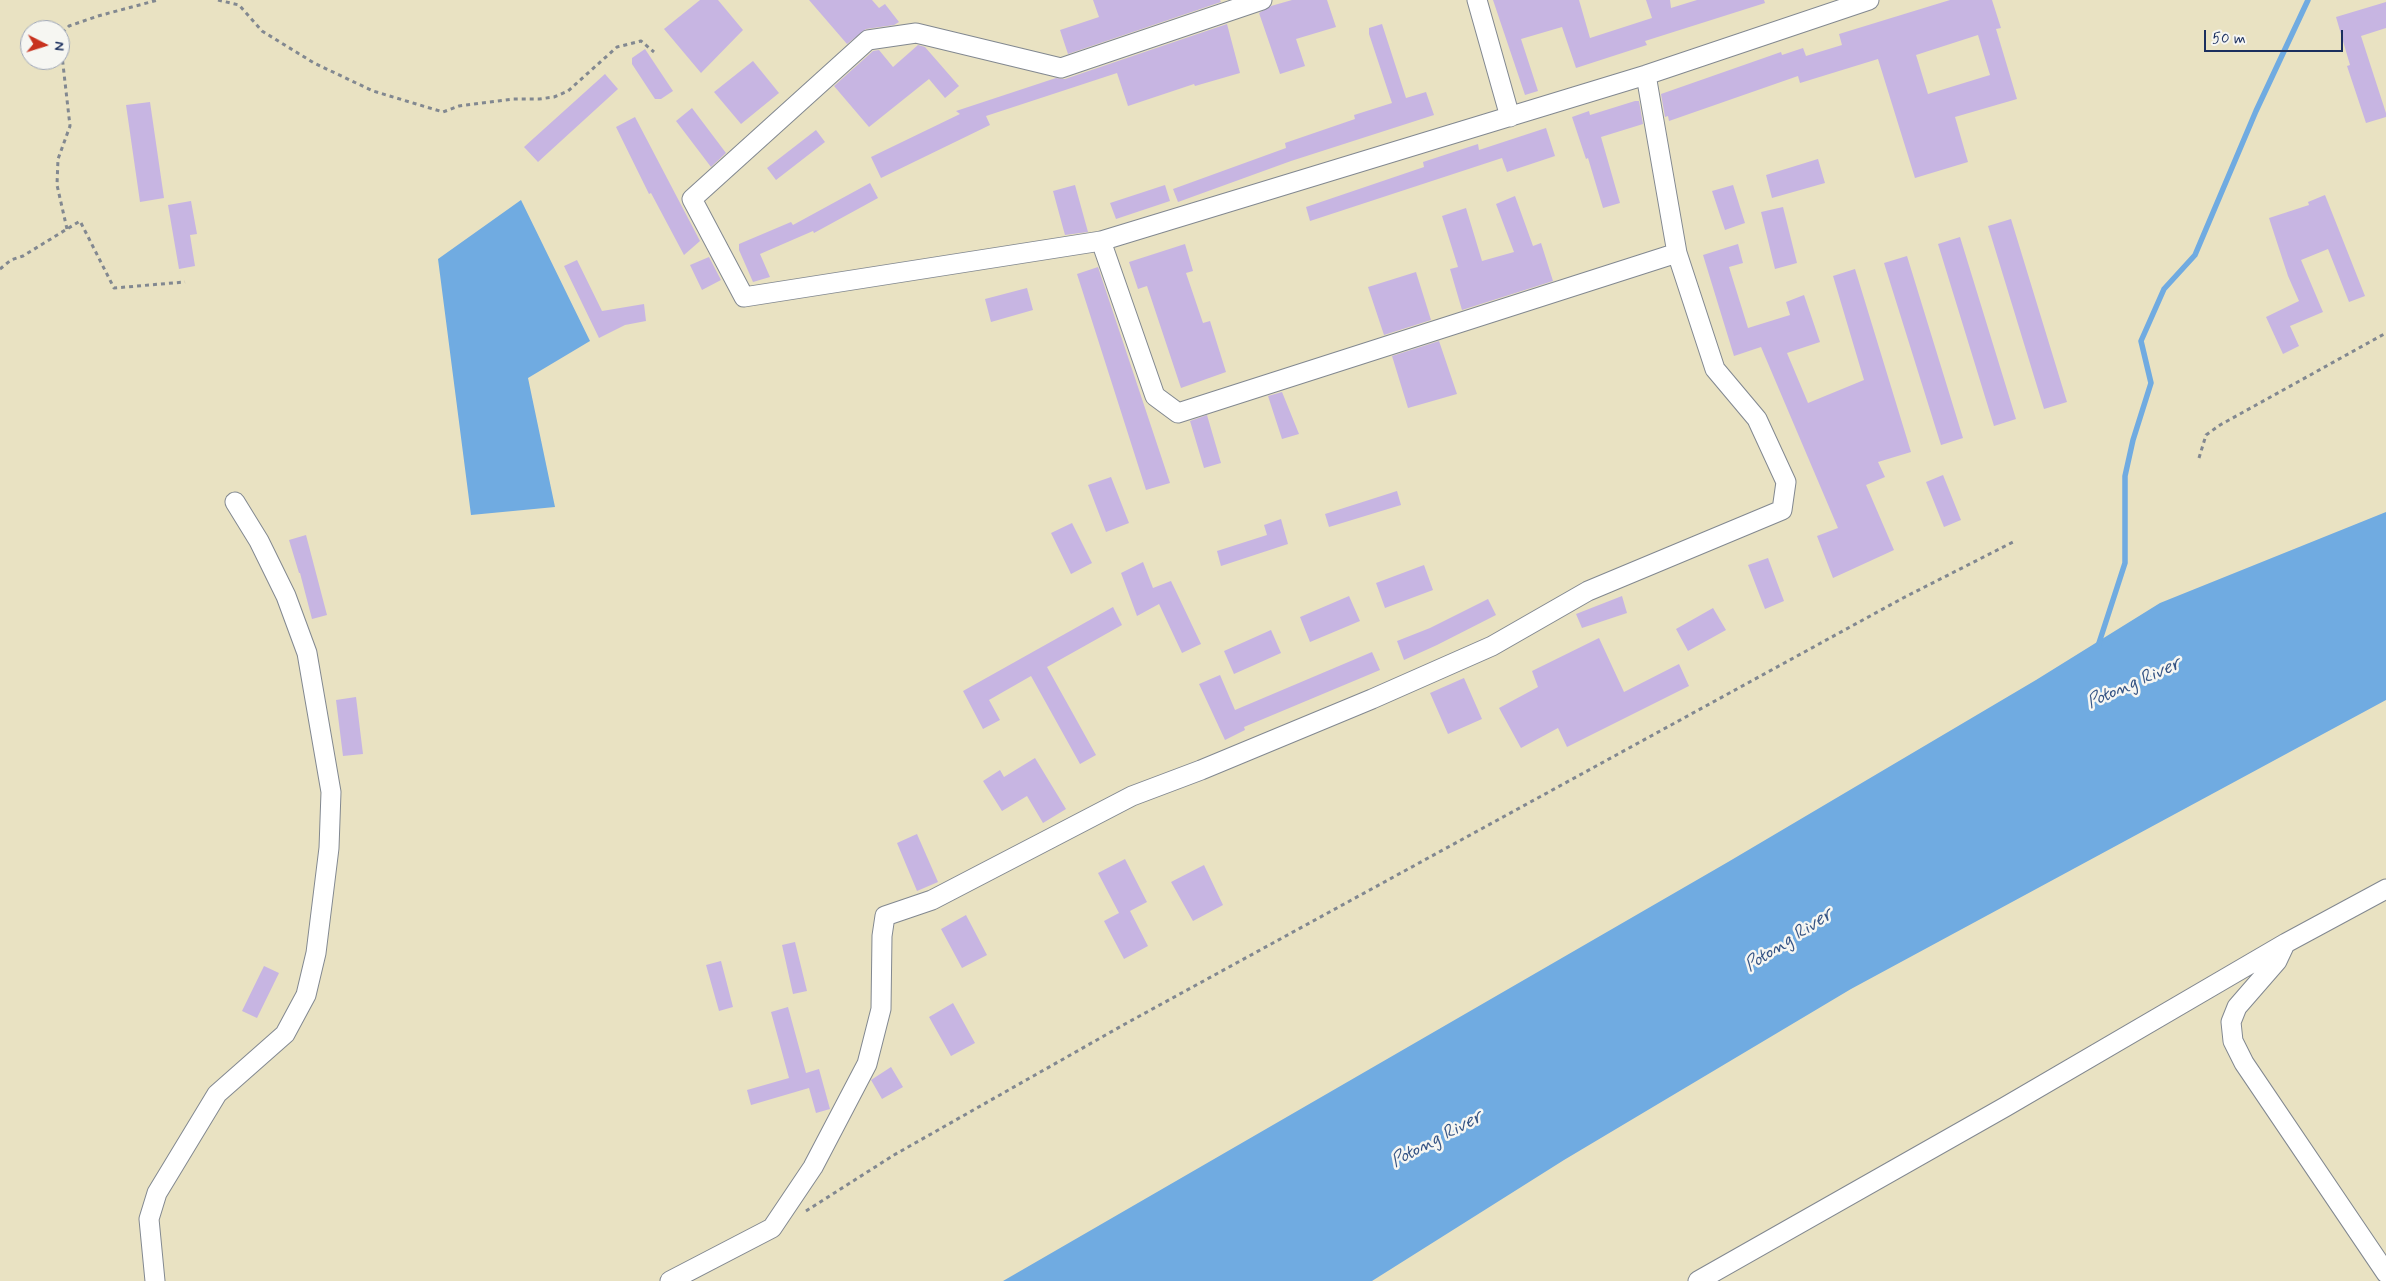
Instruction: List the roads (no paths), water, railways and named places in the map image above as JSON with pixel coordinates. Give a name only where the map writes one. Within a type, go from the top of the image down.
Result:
[{"type":"street","points":[[1262,0],[1060,68],[916,34],[868,40],[692,200],[744,297],[1101,241],[1646,75],[1869,0]]},
{"type":"street","points":[[1477,0],[1510,117]]},
{"type":"street","points":[[670,1281],[772,1228],[813,1167],[867,1064],[880,1009],[882,936],[885,916],[932,900],[1132,796],[1201,770],[1372,699],[1492,646],[1588,591],[1782,510],[1786,482],[1758,419],[1715,369],[1676,253],[1646,75]]},
{"type":"street","points":[[1101,241],[1155,396],[1178,413],[1676,253]]},
{"type":"street","points":[[154,1281],[149,1218],[157,1193],[216,1094],[285,1034],[306,994],[316,953],[329,848],[331,792],[307,653],[286,596],[259,541],[235,502]]},
{"type":"street","points":[[1698,1281],[1997,1112],[2286,943],[2386,889]]},
{"type":"street","points":[[2286,943],[2277,961],[2237,1007],[2231,1022],[2233,1041],[2244,1063],[2386,1273]]},
{"type":"water","points":[[521,200],[590,341],[528,378],[555,507],[471,515],[438,259]]},
{"type":"water","name":"Potong River","points":[[2386,512],[2386,700],[1851,989],[1564,1160],[1372,1281],[1003,1281],[1728,862],[2036,680],[2160,603]]},
{"type":"waterway","points":[[2098,646],[2125,563],[2125,476],[2133,440],[2151,383],[2141,341],[2164,289],[2195,255],[2256,111],[2308,0]]}]
